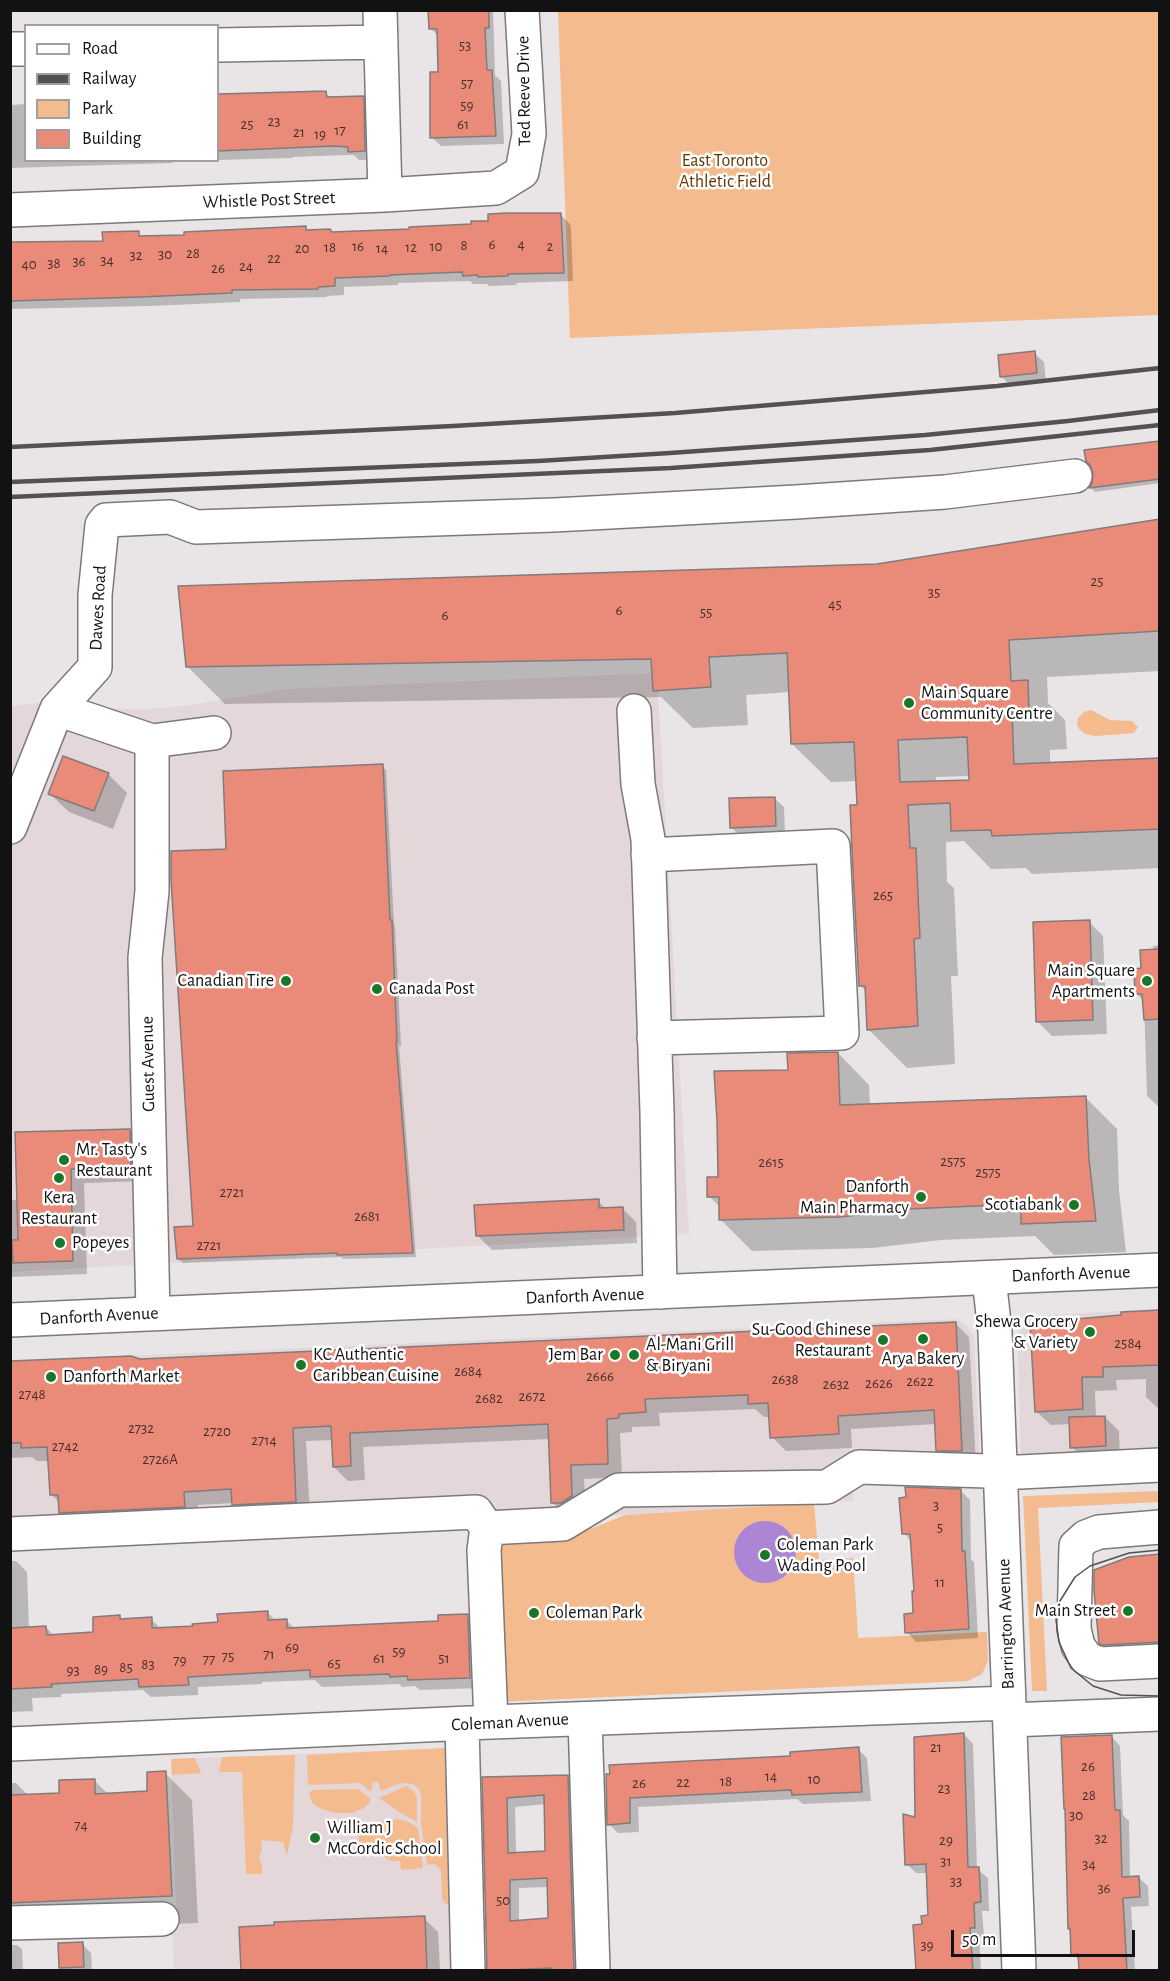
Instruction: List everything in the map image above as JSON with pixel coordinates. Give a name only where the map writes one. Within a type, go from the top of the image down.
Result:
[{"type":"street","points":[[380,10],[385,195]]},
{"type":"street","name":"Ted Reeve Drive","points":[[522,10],[529,134],[522,172]]},
{"type":"street","points":[[219,45],[381,42]]},
{"type":"street","name":"Whistle Post Street","points":[[10,210],[385,195],[496,188],[522,172]]},
{"type":"street","name":"Dawes Road","points":[[10,827],[57,709],[95,667],[95,594],[102,525],[106,520],[170,518],[196,527],[554,515],[945,492],[1075,477]]},
{"type":"street","points":[[57,709],[152,741],[214,733]]},
{"type":"street","points":[[634,711],[638,784],[648,839],[660,1292]]},
{"type":"street","name":"Guest Avenue","points":[[152,741],[152,891],[145,958],[153,1313]]},
{"type":"street","points":[[648,855],[833,846],[842,1033],[654,1038]]},
{"type":"street","name":"Danforth Avenue","points":[[10,1320],[1160,1270]]},
{"type":"street","name":"Barrington Avenue","points":[[989,1278],[995,1332],[1019,1971]]},
{"type":"street","points":[[487,1528],[563,1524],[619,1490],[827,1487],[860,1467],[1000,1471],[1160,1465]]},
{"type":"street","points":[[10,1534],[476,1512],[487,1528],[476,1723],[468,1971]]},
{"type":"street","points":[[1160,1527],[1099,1532],[1086,1537],[1076,1546],[1074,1629],[1078,1646],[1087,1659],[1100,1664],[1160,1661]]},
{"type":"street","name":"Coleman Avenue","points":[[10,1744],[585,1719],[1009,1712],[1160,1714]]},
{"type":"street","points":[[585,1719],[593,1971]]},
{"type":"street","points":[[10,1923],[162,1919]]},
{"type":"shaded area","points":[[657,673],[689,1234],[11,1272],[11,706],[41,703],[144,709],[185,706],[286,689]]},
{"type":"shaded area","points":[[1159,1309],[1159,1483],[1022,1489],[1017,1336],[1027,1316]]},
{"type":"shaded area","points":[[957,1319],[967,1326],[974,1336],[981,1477],[853,1479],[853,1501],[474,1524],[11,1540],[10,1361]]},
{"type":"shaded area","name":"Coleman Park Wading Pool","points":[[759,1521],[771,1521],[787,1530],[794,1540],[796,1552],[794,1564],[787,1574],[771,1583],[759,1583],[748,1578],[739,1569],[734,1558],[734,1546],[739,1535],[748,1526]]},
{"type":"shaded area","name":"William J McCordic School","points":[[450,1748],[465,1970],[174,1970],[173,1934],[176,1901],[171,1759]]},
{"type":"green space","name":"East Toronto Athletic Field","points":[[558,11],[1159,11],[1159,315],[570,338]]},
{"type":"green space","points":[[1091,710],[1110,720],[1132,721],[1138,727],[1134,733],[1095,736],[1085,734],[1079,729],[1078,718],[1084,712]]},
{"type":"green space","points":[[1159,1491],[1159,1502],[1038,1508],[1047,1691],[1032,1691],[1023,1496]]},
{"type":"green space","name":"Coleman Park","points":[[814,1503],[819,1560],[853,1558],[858,1638],[987,1632],[988,1661],[982,1674],[968,1681],[496,1702],[496,1542],[593,1528],[625,1515]]},
{"type":"green space","points":[[445,1748],[452,1905],[446,1904],[442,1899],[441,1870],[435,1864],[427,1865],[421,1824],[421,1796],[419,1789],[413,1784],[400,1783],[381,1791],[378,1782],[373,1782],[371,1792],[360,1783],[308,1785],[307,1755]]},
{"type":"green space","points":[[295,1755],[293,1827],[287,1855],[283,1842],[261,1840],[262,1848],[259,1858],[262,1874],[246,1874],[242,1772],[219,1772],[222,1757]]},
{"type":"green space","points":[[195,1758],[201,1773],[172,1775],[171,1759]]},
{"type":"green space","points":[[406,1786],[414,1791],[417,1798],[417,1822],[379,1798]]},
{"type":"green space","points":[[358,1789],[370,1798],[370,1802],[364,1808],[352,1813],[334,1813],[322,1809],[313,1804],[309,1794],[312,1790]]},
{"type":"green space","points":[[397,1819],[409,1822],[418,1828],[423,1868],[401,1870],[400,1861],[391,1861],[376,1851],[359,1851],[358,1829],[377,1828],[378,1822]]},
{"type":"building","points":[[428,10],[489,10],[489,28],[485,28],[487,70],[492,70],[496,136],[430,138],[430,72],[438,72],[437,29],[429,29]]},
{"type":"building","points":[[326,91],[327,97],[364,96],[365,151],[348,152],[348,147],[333,146],[219,151],[219,94]]},
{"type":"building","points":[[561,213],[564,273],[478,277],[478,275],[463,276],[462,272],[390,275],[335,278],[335,286],[318,287],[318,289],[232,290],[232,293],[11,301],[11,242],[103,241],[102,232],[139,231],[139,236],[306,226],[306,230],[330,229],[332,232],[409,229],[409,227],[471,224],[471,221],[488,221],[488,214]]},
{"type":"building","points":[[1035,351],[1037,373],[1000,377],[998,355]]},
{"type":"building","points":[[1160,441],[1160,479],[1089,488],[1093,473],[1086,461],[1084,450]]},
{"type":"building","points":[[1160,519],[1160,631],[1009,640],[1011,681],[1028,680],[1029,711],[1012,712],[1014,764],[1160,758],[1160,829],[992,836],[991,830],[951,831],[950,803],[908,805],[910,848],[916,848],[920,938],[914,939],[918,1026],[867,1030],[865,986],[859,986],[852,851],[850,805],[857,805],[854,742],[791,744],[787,653],[709,657],[711,687],[653,691],[651,659],[186,667],[178,586],[877,564]],"holes":[[[967,737],[969,780],[900,782],[898,740]]]},
{"type":"building","points":[[63,756],[109,773],[94,811],[48,794]]},
{"type":"building","name":"Canadian Tire","points":[[383,764],[396,1042],[413,1253],[337,1255],[337,1253],[177,1259],[174,1227],[193,1226],[171,851],[226,849],[223,771]]},
{"type":"building","points":[[775,797],[776,826],[730,828],[729,798]]},
{"type":"building","points":[[1090,920],[1093,1020],[1036,1022],[1033,922]]},
{"type":"building","name":"Main Square Apartments","points":[[1160,949],[1160,1019],[1144,1020],[1142,994],[1135,994],[1134,969],[1141,968],[1140,950]]},
{"type":"building","points":[[838,1052],[840,1105],[1086,1096],[1089,1159],[1096,1221],[1021,1224],[1021,1204],[909,1209],[840,1217],[719,1220],[719,1197],[707,1197],[707,1177],[718,1177],[714,1071],[788,1070],[787,1053]]},
{"type":"building","points":[[130,1129],[131,1168],[71,1169],[73,1261],[13,1263],[12,1240],[18,1240],[15,1132]]},
{"type":"building","points":[[599,1199],[599,1208],[623,1207],[624,1230],[476,1236],[474,1205]]},
{"type":"building","points":[[1160,1310],[1160,1365],[1103,1367],[1103,1377],[1082,1377],[1083,1409],[1035,1412],[1030,1323],[1121,1315],[1121,1312]]},
{"type":"building","points":[[956,1322],[962,1451],[936,1451],[934,1410],[838,1416],[839,1434],[770,1438],[768,1403],[748,1404],[748,1395],[645,1399],[646,1412],[619,1414],[619,1418],[607,1419],[608,1464],[571,1465],[572,1496],[561,1503],[551,1503],[548,1424],[350,1433],[351,1466],[333,1467],[331,1426],[293,1428],[296,1502],[232,1505],[231,1489],[184,1492],[185,1507],[59,1513],[58,1495],[50,1495],[47,1447],[21,1448],[21,1443],[10,1443],[10,1361],[131,1356],[140,1359]]},
{"type":"building","points":[[1105,1416],[1106,1446],[1070,1448],[1069,1417]]},
{"type":"building","points":[[905,1487],[961,1489],[962,1551],[965,1551],[969,1629],[905,1633],[904,1614],[913,1613],[912,1591],[914,1591],[910,1534],[902,1534],[899,1498],[906,1497]]},
{"type":"building","name":"Main Street","points":[[1160,1554],[1160,1642],[1099,1644],[1094,1570],[1129,1557]]},
{"type":"building","points":[[268,1611],[268,1620],[287,1619],[287,1628],[438,1621],[438,1615],[468,1614],[470,1678],[408,1680],[407,1676],[390,1677],[389,1674],[310,1677],[310,1670],[188,1677],[189,1685],[139,1687],[138,1679],[10,1689],[10,1628],[46,1626],[47,1635],[93,1632],[93,1617],[120,1615],[120,1619],[152,1617],[152,1628],[193,1626],[192,1624],[218,1622],[217,1614]]},
{"type":"building","points":[[964,1733],[968,1867],[979,1867],[981,1902],[974,1903],[975,1928],[970,1928],[973,1971],[916,1971],[913,1925],[922,1924],[921,1916],[928,1915],[926,1864],[905,1865],[903,1814],[915,1817],[914,1737]]},
{"type":"building","points":[[1112,1735],[1115,1810],[1120,1810],[1122,1877],[1139,1876],[1140,1897],[1123,1898],[1127,1971],[1079,1971],[1078,1954],[1071,1955],[1070,1928],[1068,1929],[1061,1737]]},
{"type":"building","points":[[859,1747],[862,1792],[792,1795],[791,1790],[630,1798],[630,1823],[607,1825],[606,1774],[610,1774],[609,1765],[790,1756],[790,1752]]},
{"type":"building","points":[[166,1771],[172,1896],[10,1903],[10,1795],[59,1793],[59,1780],[95,1779],[95,1794],[147,1791],[147,1772]]},
{"type":"building","points":[[568,1775],[574,1971],[552,1971],[552,1968],[487,1971],[482,1777]],"holes":[[[544,1795],[545,1851],[508,1853],[507,1798]],[[547,1878],[548,1918],[510,1921],[510,1880]]]},
{"type":"building","points":[[425,1916],[427,1971],[241,1971],[239,1927],[274,1925],[274,1922]]},
{"type":"building","points":[[83,1942],[84,1967],[59,1968],[58,1943]]},
{"type":"tram line","points":[[1160,1550],[1129,1553],[1090,1566],[1075,1577],[1060,1601],[1056,1620],[1059,1642],[1071,1668],[1093,1686],[1121,1695],[1160,1696]]},
{"type":"railway","points":[[10,447],[675,413],[997,386],[1160,368]]},
{"type":"railway","points":[[10,482],[538,461],[670,453],[925,435],[1160,410]]},
{"type":"railway","points":[[10,497],[671,468],[930,450],[1160,425]]},
{"type":"place","name":"Main Square Community Centre","points":[[909,703]]},
{"type":"place","name":"Canadian Tire","points":[[286,981]]},
{"type":"place","name":"Main Square Apartments","points":[[1147,981]]},
{"type":"place","name":"Canada Post","points":[[377,989]]},
{"type":"place","name":"Mr. Tasty's Restaurant","points":[[64,1160]]},
{"type":"place","name":"Kera Restaurant","points":[[59,1178]]},
{"type":"place","name":"Danforth Main Pharmacy","points":[[921,1197]]},
{"type":"place","name":"Scotiabank","points":[[1074,1205]]},
{"type":"place","name":"Popeyes","points":[[60,1243]]},
{"type":"place","name":"Shewa Grocery & Variety","points":[[1090,1332]]},
{"type":"place","name":"Arya Bakery","points":[[923,1339]]},
{"type":"place","name":"Su-Good Chinese Restaurant","points":[[883,1340]]},
{"type":"place","name":"Jem Bar","points":[[615,1355]]},
{"type":"place","name":"Al-Mani Grill & Biryani","points":[[634,1355]]},
{"type":"place","name":"KC Authentic Caribbean Cuisine","points":[[301,1365]]},
{"type":"place","name":"Danforth Market","points":[[51,1377]]},
{"type":"place","name":"Coleman Park Wading Pool","points":[[765,1555]]},
{"type":"place","name":"Main Street","points":[[1128,1611]]},
{"type":"place","name":"Coleman Park","points":[[534,1613]]},
{"type":"place","name":"William J McCordic School","points":[[315,1838]]}]
